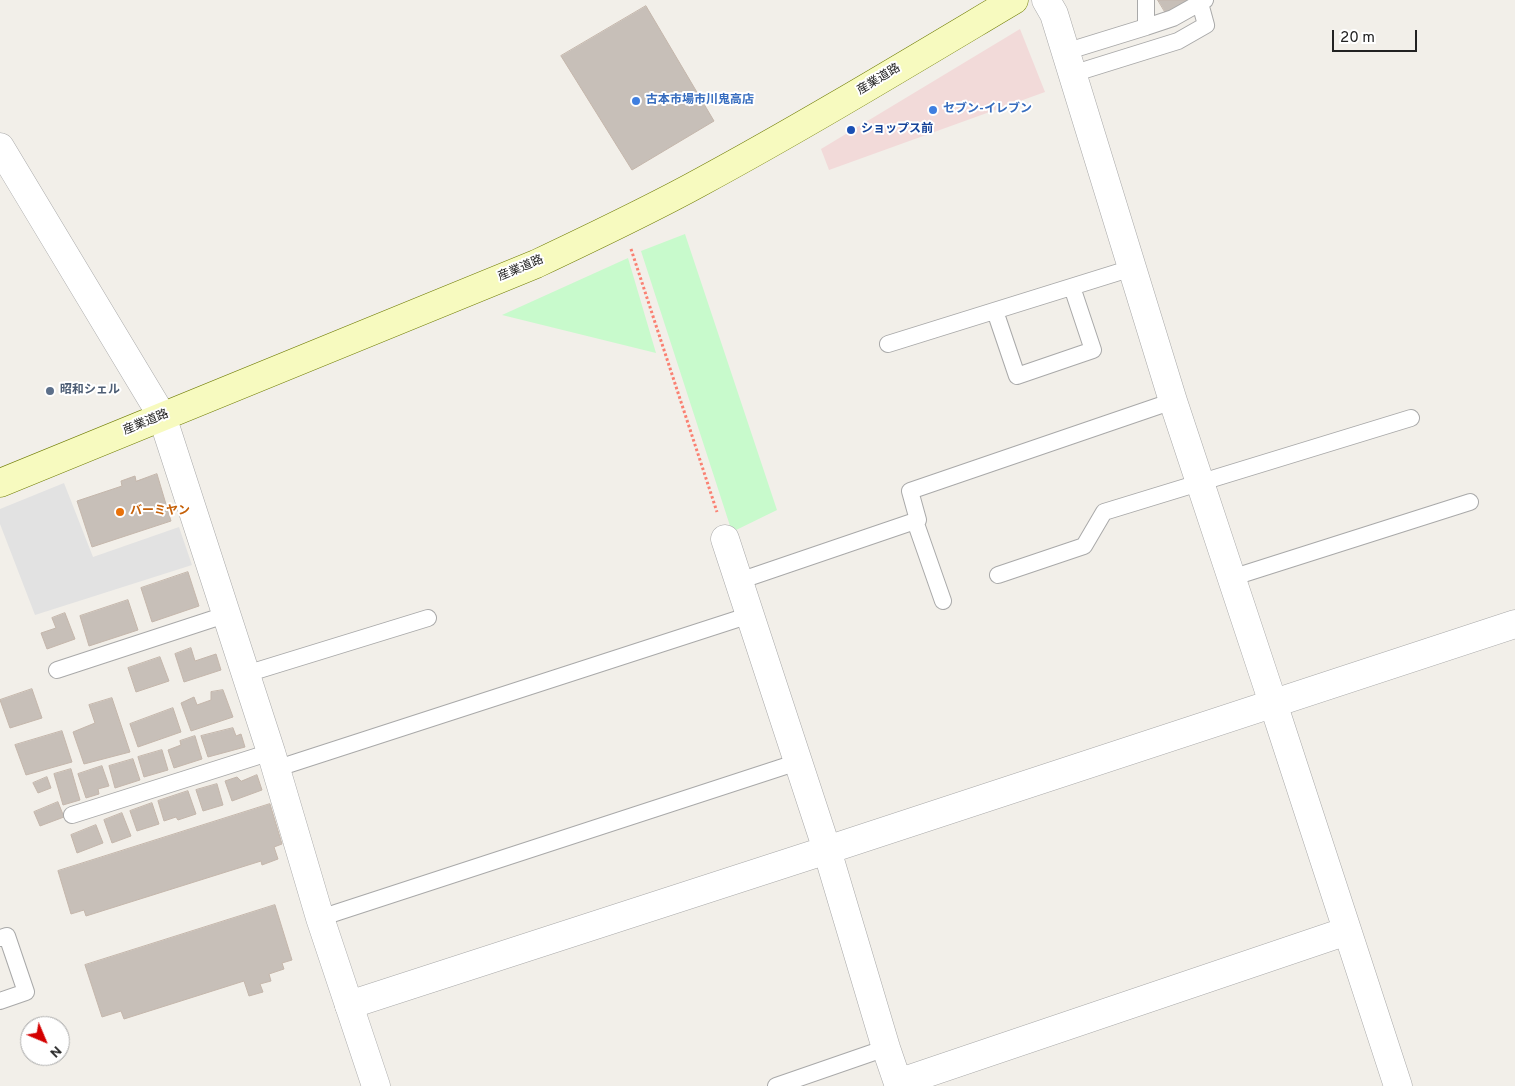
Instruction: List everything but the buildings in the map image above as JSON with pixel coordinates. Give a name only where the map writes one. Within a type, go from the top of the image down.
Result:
[{"type":"main road","name":"産業道路","points":[[0,483],[536,264],[622,223],[699,183],[815,118],[1014,0]]},
{"type":"street","points":[[1046,0],[1054,14],[1173,401],[1398,1086]]},
{"type":"street","points":[[0,147],[162,416],[225,615],[246,674],[320,918],[349,1005],[370,1084]]},
{"type":"street","points":[[726,539],[827,850],[898,1084],[1347,931]]},
{"type":"street","points":[[349,1005],[1515,624]]},
{"type":"lane","points":[[1146,0],[1146,27]]},
{"type":"lane","points":[[1202,1],[1206,24],[1178,41],[1068,63],[1146,27],[1173,18],[1202,1]]},
{"type":"lane","points":[[888,344],[1132,268]]},
{"type":"lane","points":[[995,310],[1017,376],[1093,350],[1072,286]]},
{"type":"lane","points":[[739,580],[918,520],[910,491],[1173,401]]},
{"type":"lane","points":[[998,575],[1084,546],[1104,512],[1411,418]]},
{"type":"lane","points":[[1231,578],[1470,502]]},
{"type":"lane","points":[[915,521],[943,601]]},
{"type":"lane","points":[[57,670],[225,615]]},
{"type":"lane","points":[[72,815],[273,761],[750,615]]},
{"type":"lane","points":[[246,674],[428,618]]},
{"type":"lane","points":[[320,918],[798,762]]},
{"type":"lane","points":[[0,938],[7,936],[26,992],[0,1001]]},
{"type":"lane","points":[[776,1086],[886,1048]]},
{"type":"path","points":[[622,223],[726,539]]},
{"type":"shaded area","points":[[1020,29],[1045,92],[829,170],[821,149]]},
{"type":"shaded area","points":[[64,483],[93,557],[179,527],[192,565],[35,615],[0,524],[0,509]]},
{"type":"green space","points":[[685,234],[777,510],[732,532],[641,251]]},
{"type":"green space","points":[[628,258],[656,353],[502,315]]},
{"type":"place","name":"古本市場市川鬼高店","points":[[636,101]]},
{"type":"place","name":"セブン-イレブン","points":[[933,110]]},
{"type":"place","name":"ショップス前","points":[[851,130]]},
{"type":"place","name":"昭和シェル","points":[[50,391]]},
{"type":"place","name":"バーミヤン","points":[[120,512]]}]
